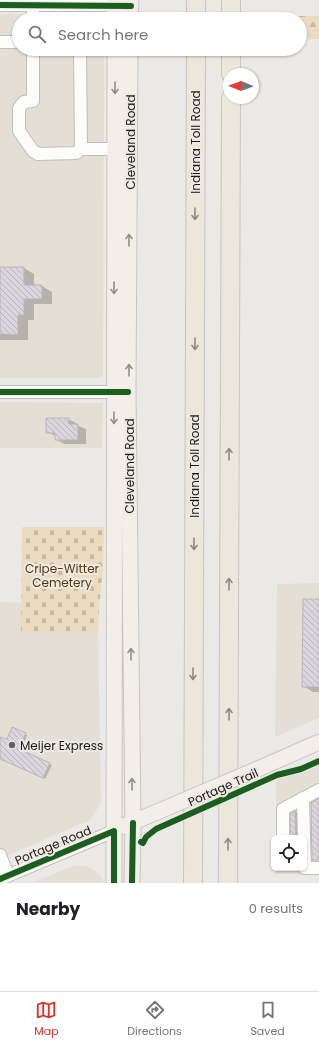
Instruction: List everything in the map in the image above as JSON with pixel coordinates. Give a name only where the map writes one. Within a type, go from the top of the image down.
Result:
[{"type":"highway","points":[[196,0],[196,12]]},
{"type":"highway","points":[[231,0],[231,12]]},
{"type":"highway","name":"Indiana Toll Road","points":[[192,883],[196,56]]},
{"type":"highway","points":[[231,56],[231,68]]},
{"type":"highway","points":[[228,883],[230,104]]},
{"type":"main road","name":"Cleveland Road","points":[[115,56],[115,149],[133,823],[132,883]]},
{"type":"main road","name":"Cleveland Road","points":[[114,883],[121,392],[130,56]]},
{"type":"main road","name":"Portage Road","points":[[114,831],[319,742]]},
{"type":"street","points":[[0,5],[131,8]]},
{"type":"street","points":[[33,6],[33,12]]},
{"type":"street","points":[[0,42],[12,42]]},
{"type":"street","points":[[33,56],[33,101],[24,102],[19,108],[19,131],[33,151],[38,154],[76,153],[81,149],[115,149]]},
{"type":"street","points":[[80,56],[81,149]]},
{"type":"street","points":[[0,392],[121,392]]},
{"type":"street","points":[[282,835],[283,809],[319,790]]},
{"type":"street","points":[[303,798],[304,835]]},
{"type":"street","name":"Portage Road","points":[[4,877],[114,831]]},
{"type":"street","points":[[0,855],[4,877]]},
{"type":"street","points":[[307,868],[319,868]]},
{"type":"shaded area","points":[[0,14],[12,14],[12,56],[104,56],[103,375],[100,378],[0,378]]},
{"type":"shaded area","points":[[0,402],[103,403],[102,448],[0,448]]},
{"type":"shaded area","points":[[319,583],[319,718],[275,737],[277,584]]},
{"type":"shaded area","points":[[0,602],[21,603],[21,633],[98,632],[101,803],[90,820],[0,859]]},
{"type":"shaded area","points":[[319,764],[319,873],[275,874],[275,871],[307,871],[307,835],[276,835],[276,779],[304,771]]},
{"type":"shaded area","points":[[76,865],[89,867],[100,875],[104,883],[32,883]]},
{"type":"green space","points":[[307,16],[319,16],[319,39],[307,39]]},
{"type":"green space","name":"Cripe-Witter Cemetery","points":[[22,527],[104,527],[103,569],[98,632],[21,633]]},
{"type":"building","points":[[0,267],[24,267],[24,285],[42,285],[42,299],[24,299],[24,315],[18,315],[18,335],[0,334]]},
{"type":"building","points":[[46,418],[69,418],[69,424],[78,424],[78,440],[55,440],[55,433],[46,433]]},
{"type":"building","points":[[303,599],[319,599],[319,687],[302,687]]},
{"type":"building","points":[[12,727],[26,733],[19,749],[50,763],[43,778],[0,759],[0,737],[7,739]]},
{"type":"building","points":[[319,798],[319,860],[312,860],[311,803]]},
{"type":"building","points":[[295,811],[296,835],[290,835],[290,814]]},
{"type":"cycle path","points":[[0,5],[131,6]]},
{"type":"cycle path","points":[[0,392],[128,392]]},
{"type":"cycle path","name":"Portage Trail","points":[[141,842],[143,843],[146,837],[156,829],[277,775],[301,769],[319,761]]},
{"type":"cycle path","points":[[132,883],[133,823]]},
{"type":"cycle path","points":[[0,879],[114,831],[114,883]]},
{"type":"place","name":"Meijer Express","points":[[12,745]]}]
